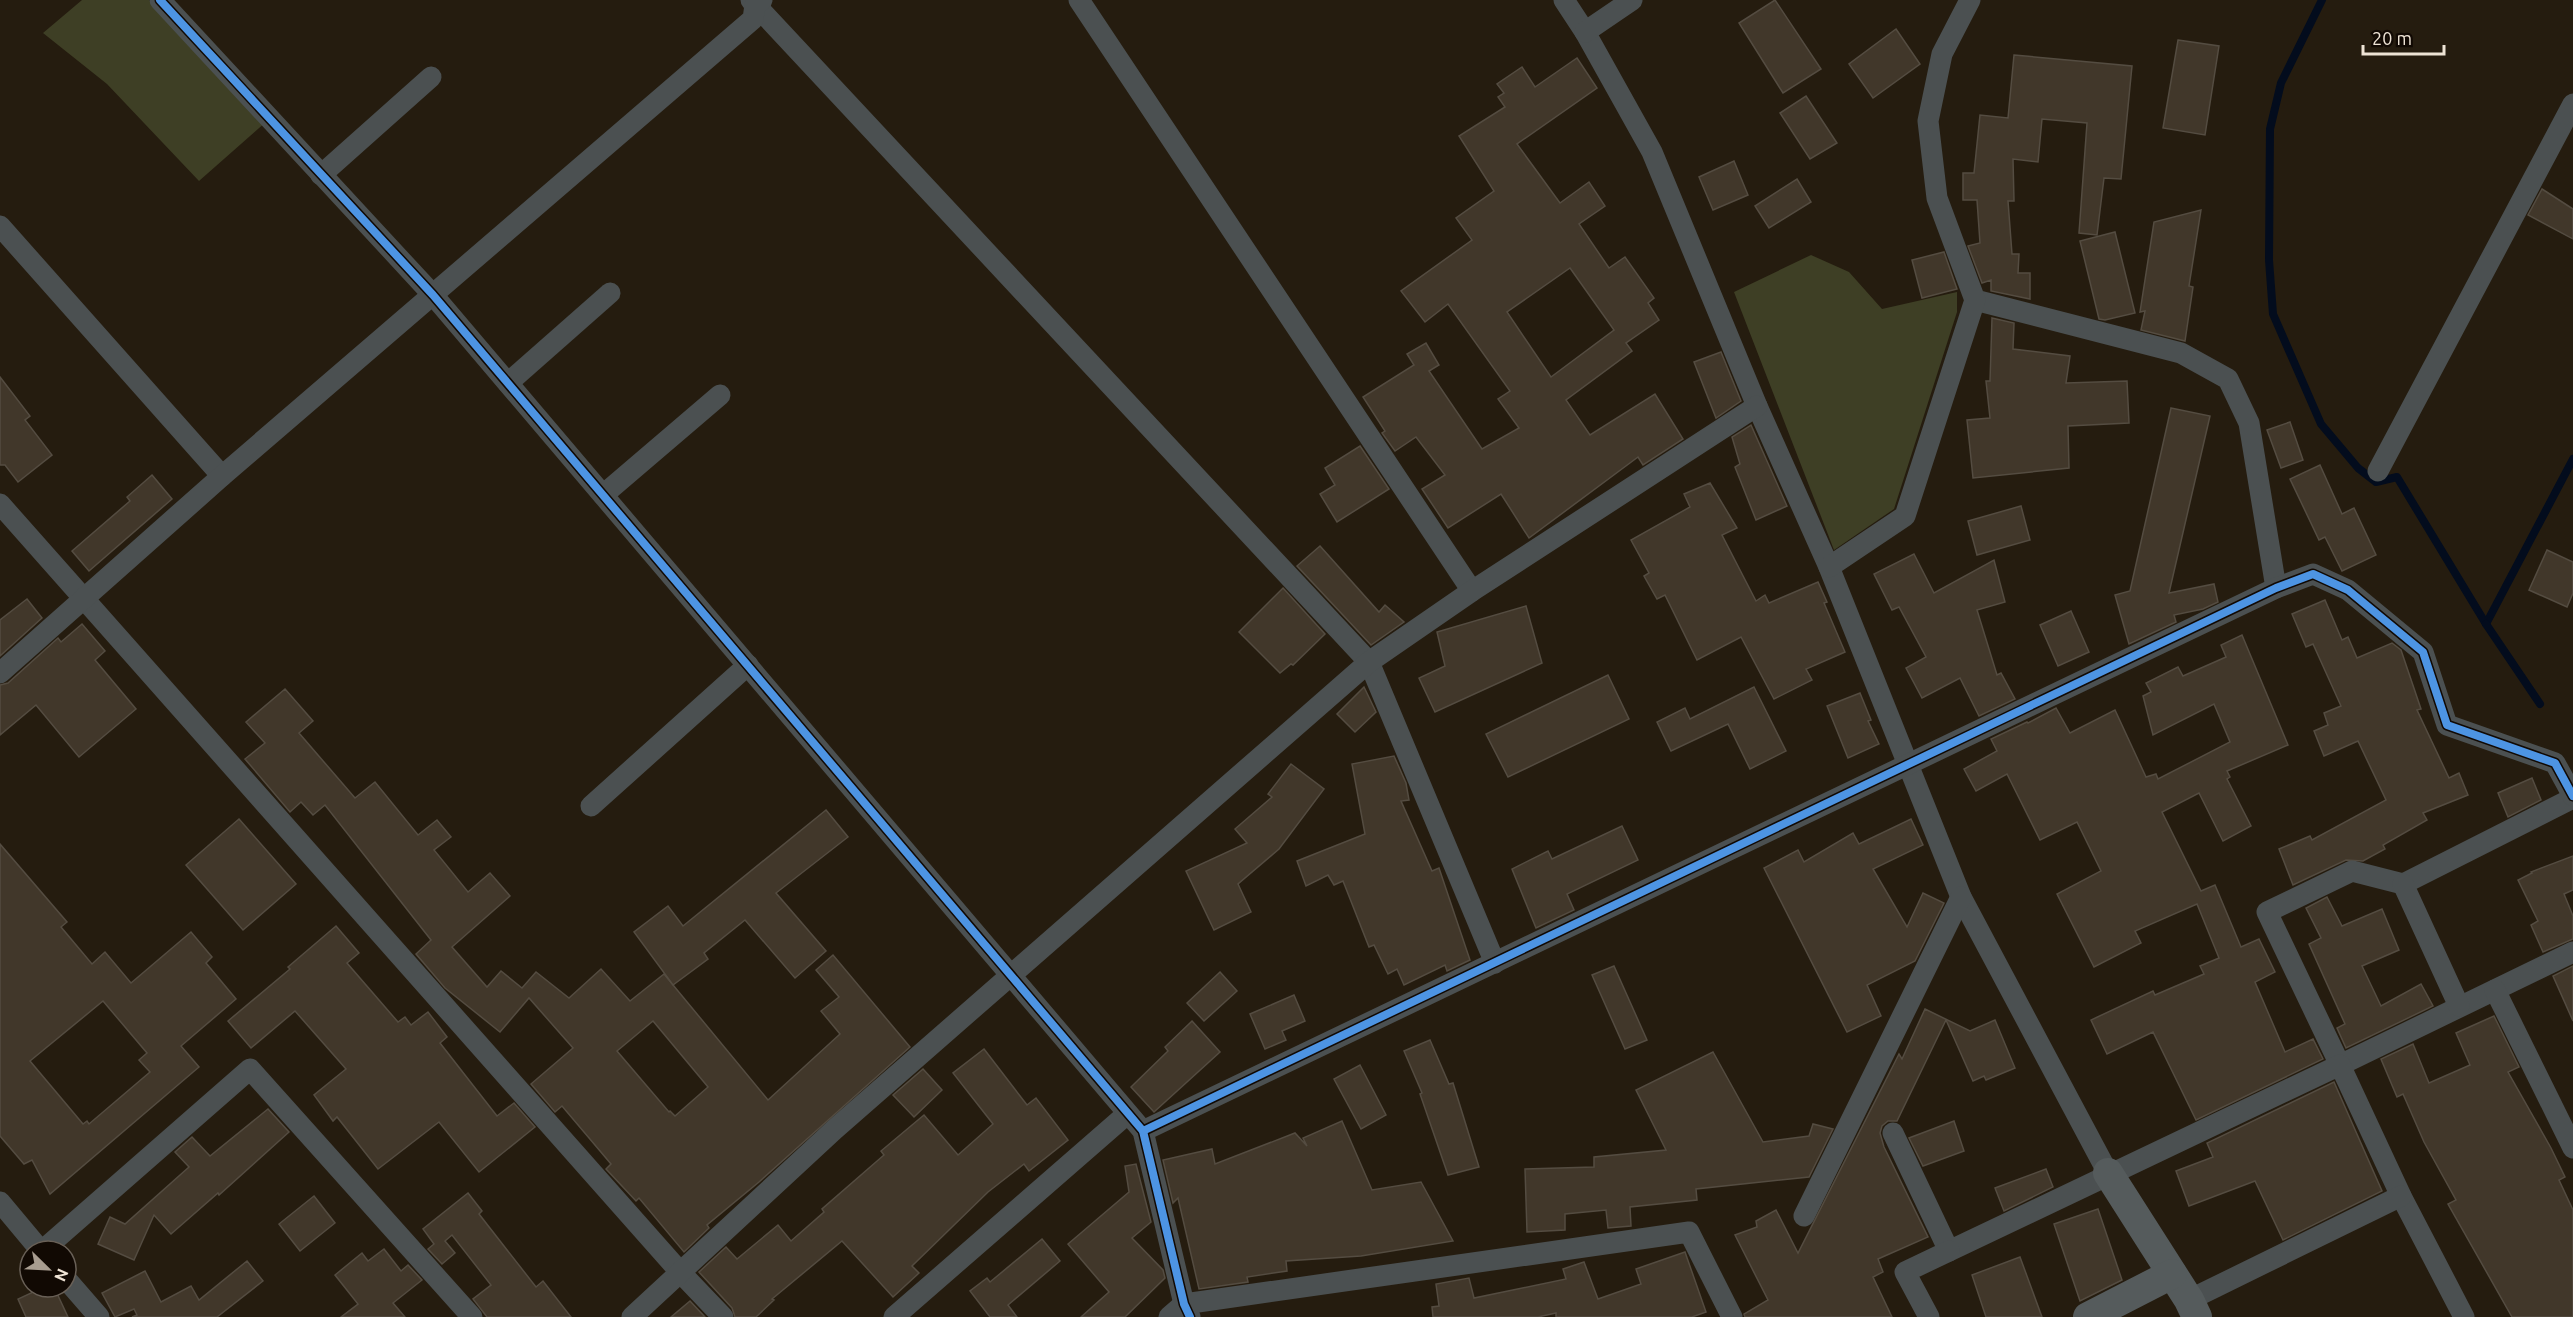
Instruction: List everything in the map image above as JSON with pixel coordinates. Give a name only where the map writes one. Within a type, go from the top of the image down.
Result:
[{"type":"street","points":[[160,0],[433,295],[1011,974],[1126,1114],[1143,1131],[1181,1313],[1689,1232],[1732,1317]]},
{"type":"street","points":[[1079,0],[1472,591]]},
{"type":"street","points":[[1564,0],[1585,32],[1652,152],[1757,406],[1829,567],[1961,897],[2108,1173],[2193,1308],[2401,1196]]},
{"type":"street","points":[[1585,32],[1632,0]]},
{"type":"street","points":[[1829,567],[1905,516],[1976,300],[1937,198],[1928,121],[1942,54],[1970,0]]},
{"type":"street","points":[[0,673],[85,600],[222,476],[753,19],[756,2]]},
{"type":"street","points":[[756,2],[1369,662],[1495,963]]},
{"type":"street","points":[[321,175],[431,77]]},
{"type":"street","points":[[2378,471],[2573,104]]},
{"type":"street","points":[[0,226],[222,476]]},
{"type":"street","points":[[508,383],[610,293]]},
{"type":"street","points":[[1976,300],[2181,353],[2228,379],[2249,423],[2276,588]]},
{"type":"street","points":[[603,495],[720,394]]},
{"type":"street","points":[[632,1317],[835,1129],[1369,662],[1472,591],[1757,406]]},
{"type":"street","points":[[0,504],[681,1273],[723,1317]]},
{"type":"street","points":[[1143,1131],[1908,763],[2276,588],[2313,574],[2348,590],[2423,652],[2447,725],[2555,763],[2573,797],[2403,884],[2352,871],[2267,912],[2401,1196],[2464,1317]]},
{"type":"street","points":[[591,806],[748,665]]},
{"type":"street","points":[[2403,884],[2459,1006]]},
{"type":"street","points":[[1804,1216],[1961,897]]},
{"type":"street","points":[[1929,1317],[1905,1272],[2573,952]]},
{"type":"street","points":[[2495,990],[2573,1148]]},
{"type":"street","points":[[55,1239],[250,1069],[472,1317]]},
{"type":"street","points":[[894,1317],[1126,1114]]},
{"type":"street","points":[[1893,1134],[1949,1251]]},
{"type":"street","points":[[0,1202],[31,1239]]},
{"type":"street","points":[[2088,1317],[2172,1274]]},
{"type":"street","points":[[78,1293],[99,1317]]},
{"type":"green space","points":[[82,0],[149,0],[267,121],[199,181],[107,84],[43,33]]},
{"type":"green space","points":[[1811,255],[1849,272],[1882,309],[1957,292],[1957,312],[1894,509],[1834,550],[1734,292]]},
{"type":"building","points":[[1775,0],[1821,69],[1783,93],[1739,23]]},
{"type":"building","points":[[1896,29],[1920,64],[1873,98],[1849,64]]},
{"type":"building","points":[[2178,40],[2219,46],[2205,135],[2163,128]]},
{"type":"building","points":[[2014,55],[2132,66],[2121,179],[2104,178],[2097,235],[2079,233],[2087,123],[2042,119],[2038,162],[2013,159],[2014,201],[2008,201],[2012,254],[2019,254],[2018,273],[2030,273],[2030,299],[1991,291],[1991,280],[1982,283],[1968,246],[1980,243],[1977,200],[1963,200],[1963,173],[1974,173],[1980,115],[2008,118]]},
{"type":"building","points":[[1577,58],[1597,88],[1517,144],[1560,203],[1589,182],[1605,206],[1579,224],[1609,268],[1625,257],[1654,298],[1648,303],[1659,320],[1626,343],[1632,351],[1566,400],[1590,435],[1655,394],[1683,439],[1643,465],[1638,457],[1529,538],[1501,494],[1448,528],[1422,489],[1445,475],[1416,437],[1395,451],[1382,433],[1385,431],[1363,397],[1414,365],[1407,354],[1426,343],[1439,365],[1429,371],[1482,449],[1519,428],[1498,399],[1510,391],[1448,304],[1425,322],[1401,291],[1472,240],[1456,218],[1494,191],[1459,136],[1505,107],[1498,97],[1504,93],[1497,84],[1522,67],[1535,87]],"holes":[[[1570,268],[1614,330],[1551,377],[1507,312]]]},
{"type":"building","points":[[1806,96],[1837,143],[1810,159],[1780,113]]},
{"type":"building","points":[[1734,161],[1748,195],[1713,210],[1699,177]]},
{"type":"building","points":[[1797,179],[1811,202],[1769,228],[1755,206]]},
{"type":"building","points":[[2542,189],[2573,209],[2573,239],[2528,215]]},
{"type":"building","points":[[2201,210],[2189,286],[2193,287],[2185,341],[2141,330],[2145,311],[2140,312],[2154,222]]},
{"type":"building","points":[[2115,232],[2135,313],[2105,320],[2099,319],[2080,241]]},
{"type":"building","points":[[1944,252],[1957,289],[1922,298],[1912,260]]},
{"type":"building","points":[[1992,318],[2014,323],[2013,349],[2070,356],[2066,383],[2127,381],[2129,423],[2068,426],[2069,468],[1973,478],[1967,420],[1990,418],[1986,381],[1990,381]]},
{"type":"building","points":[[1721,352],[1741,401],[1716,418],[1694,362]]},
{"type":"building","points":[[0,377],[30,416],[25,420],[52,455],[18,482],[5,465],[0,465]]},
{"type":"building","points":[[2171,408],[2210,416],[2169,593],[2214,584],[2218,602],[2203,609],[2174,615],[2176,622],[2129,644],[2115,595],[2130,591]]},
{"type":"building","points":[[2290,422],[2303,460],[2281,468],[2267,430]]},
{"type":"building","points":[[1751,425],[1787,506],[1756,520],[1735,467],[1740,464],[1732,437]]},
{"type":"building","points":[[1360,446],[1389,489],[1337,522],[1320,494],[1335,485],[1325,468]]},
{"type":"building","points":[[2320,465],[2342,514],[2354,508],[2376,555],[2342,571],[2325,537],[2319,540],[2290,479]]},
{"type":"building","points":[[152,475],[172,499],[89,571],[72,551],[130,501],[127,497]]},
{"type":"building","points":[[1710,483],[1737,528],[1722,535],[1756,601],[1765,595],[1769,603],[1818,582],[1827,602],[1824,603],[1845,652],[1806,669],[1812,680],[1774,699],[1741,637],[1697,660],[1665,595],[1657,599],[1644,576],[1649,573],[1631,540],[1690,507],[1684,494]]},
{"type":"building","points":[[2021,506],[2030,540],[1977,555],[1968,521]]},
{"type":"building","points":[[1320,546],[1379,612],[1385,605],[1404,622],[1371,645],[1297,566]]},
{"type":"building","points":[[2547,550],[2573,562],[2573,593],[2567,607],[2529,590]]},
{"type":"building","points":[[1914,554],[1934,593],[1994,560],[2005,602],[1977,610],[1997,675],[2001,673],[2015,699],[1979,716],[1960,678],[1922,698],[1906,668],[1926,657],[1899,607],[1892,610],[1874,574]]},
{"type":"building","points":[[1283,588],[1325,634],[1293,665],[1291,664],[1280,673],[1239,632]]},
{"type":"building","points":[[27,599],[42,618],[0,656],[0,620]]},
{"type":"building","points":[[2325,600],[2342,640],[2348,637],[2357,658],[2392,643],[2401,650],[2421,709],[2417,710],[2449,778],[2459,773],[2468,795],[2423,813],[2427,820],[2383,845],[2385,849],[2363,861],[2346,860],[2293,885],[2279,849],[2310,836],[2312,840],[2386,800],[2358,741],[2324,756],[2314,731],[2328,725],[2324,713],[2341,706],[2313,644],[2306,647],[2292,614]]},
{"type":"building","points":[[1526,606],[1542,663],[1435,712],[1419,678],[1445,666],[1437,632]]},
{"type":"building","points":[[2071,611],[2089,652],[2058,666],[2040,625]]},
{"type":"building","points":[[82,624],[105,651],[95,660],[136,709],[79,757],[36,705],[0,735],[0,685],[8,683],[58,638],[61,642]]},
{"type":"building","points":[[2242,635],[2288,745],[2227,771],[2230,777],[2227,779],[2251,826],[2223,841],[2199,793],[2162,812],[2201,891],[2215,885],[2241,947],[2259,939],[2275,972],[2255,982],[2285,1052],[2313,1039],[2323,1059],[2196,1120],[2153,1032],[2107,1054],[2091,1020],[2153,991],[2155,995],[2204,974],[2200,966],[2219,958],[2197,904],[2135,931],[2141,943],[2094,967],[2057,894],[2101,871],[2077,822],[2040,840],[2007,774],[1976,791],[1964,769],[1997,751],[1991,739],[2056,708],[2070,733],[2115,710],[2146,777],[2156,774],[2158,779],[2230,742],[2214,704],[2153,735],[2143,696],[2151,692],[2146,683],[2178,667],[2183,676],[2226,657],[2221,645]]},
{"type":"building","points":[[1608,675],[1629,719],[1508,777],[1486,734]]},
{"type":"building","points":[[1364,687],[1376,712],[1355,732],[1337,714]]},
{"type":"building","points":[[1754,687],[1786,751],[1750,769],[1728,724],[1671,751],[1657,722],[1685,708],[1690,719]]},
{"type":"building","points":[[285,689],[313,721],[299,733],[355,798],[375,782],[418,835],[437,820],[451,837],[434,850],[468,892],[490,873],[510,896],[452,947],[487,987],[501,971],[522,988],[536,972],[569,998],[601,969],[630,1001],[664,974],[768,1100],[840,1034],[821,1011],[839,997],[816,970],[833,955],[910,1047],[759,1182],[707,1225],[709,1228],[684,1252],[639,1198],[636,1201],[606,1169],[611,1164],[562,1106],[555,1112],[531,1084],[573,1048],[529,998],[500,1032],[445,988],[416,954],[431,940],[325,805],[313,815],[301,802],[290,812],[245,759],[265,743],[246,722]],"holes":[[[653,1021],[708,1087],[675,1116],[669,1112],[617,1051]]]},
{"type":"building","points":[[1860,693],[1871,720],[1868,721],[1879,744],[1848,758],[1827,706]]},
{"type":"building","points":[[1394,756],[1406,783],[1409,800],[1401,801],[1432,871],[1439,868],[1470,960],[1447,971],[1445,965],[1404,985],[1397,969],[1388,974],[1374,945],[1369,947],[1343,881],[1334,885],[1328,875],[1306,886],[1297,861],[1365,834],[1352,764]]},
{"type":"building","points":[[1291,764],[1324,789],[1279,849],[1238,884],[1251,912],[1214,930],[1186,871],[1247,843],[1235,829],[1272,797],[1268,794]]},
{"type":"building","points":[[2532,778],[2541,800],[2508,817],[2498,793]]},
{"type":"building","points":[[826,810],[848,837],[776,893],[826,951],[795,978],[745,920],[704,953],[708,959],[673,985],[634,932],[668,906],[683,926]]},
{"type":"building","points":[[239,819],[296,884],[243,930],[186,865]]},
{"type":"building","points":[[1911,819],[1923,845],[1873,869],[1907,927],[1923,893],[1944,903],[1915,961],[1867,985],[1881,1016],[1847,1032],[1764,868],[1798,850],[1804,862],[1853,833],[1859,844]]},
{"type":"building","points":[[1622,826],[1638,860],[1567,894],[1574,910],[1536,928],[1512,869],[1548,851],[1552,859]]},
{"type":"building","points":[[0,844],[67,922],[61,927],[92,964],[105,952],[131,983],[191,932],[212,957],[206,963],[236,999],[181,1046],[199,1067],[50,1194],[32,1160],[24,1164],[0,1136]],"holes":[[[103,1001],[147,1053],[139,1060],[150,1072],[89,1124],[87,1121],[83,1124],[30,1061]]]},
{"type":"building","points":[[2573,856],[2573,890],[2564,894],[2573,916],[2573,939],[2543,952],[2531,925],[2538,921],[2518,880],[2531,872]]},
{"type":"building","points":[[2327,897],[2342,926],[2382,909],[2399,950],[2362,966],[2381,1006],[2421,984],[2433,1006],[2346,1048],[2337,1028],[2345,1024],[2309,944],[2321,938],[2306,908]]},
{"type":"building","points":[[336,926],[359,953],[347,963],[398,1022],[405,1017],[411,1025],[428,1012],[447,1037],[440,1043],[497,1116],[514,1103],[535,1127],[479,1172],[439,1122],[378,1169],[337,1117],[333,1121],[314,1095],[346,1069],[295,1011],[251,1048],[228,1021],[290,969],[288,967]]},
{"type":"building","points":[[1614,966],[1647,1040],[1625,1049],[1592,975]]},
{"type":"building","points":[[2573,966],[2573,1021],[2553,976]]},
{"type":"building","points":[[1220,972],[1237,991],[1204,1021],[1187,1003]]},
{"type":"building","points":[[1294,995],[1305,1021],[1282,1031],[1286,1040],[1265,1049],[1250,1014]]},
{"type":"building","points":[[1925,1009],[1970,1031],[1995,1020],[2015,1068],[1986,1080],[1984,1076],[1973,1081],[1946,1020],[1897,1121],[1888,1121],[1882,1126],[1880,1133],[1884,1147],[1928,1237],[1878,1259],[1883,1272],[1873,1277],[1892,1317],[1745,1317],[1744,1314],[1768,1300],[1735,1235],[1757,1227],[1756,1221],[1776,1210],[1798,1253],[1899,1054],[1902,1059]]},
{"type":"building","points":[[2494,1016],[2519,1067],[2508,1072],[2565,1177],[2559,1180],[2573,1210],[2573,1317],[2512,1317],[2448,1204],[2456,1200],[2424,1142],[2403,1094],[2397,1097],[2381,1059],[2413,1044],[2429,1083],[2470,1065],[2456,1033]]},
{"type":"building","points":[[1192,1021],[1220,1052],[1154,1112],[1131,1087],[1168,1051],[1165,1047]]},
{"type":"building","points":[[1430,1040],[1449,1084],[1453,1083],[1479,1167],[1448,1175],[1420,1094],[1422,1093],[1404,1051]]},
{"type":"building","points":[[984,1049],[1027,1105],[1036,1098],[1068,1140],[1029,1171],[1024,1164],[988,1192],[912,1266],[919,1273],[893,1297],[842,1241],[772,1299],[774,1300],[756,1317],[735,1317],[732,1308],[699,1272],[726,1247],[737,1259],[778,1225],[791,1241],[824,1212],[822,1209],[884,1155],[881,1151],[924,1115],[958,1155],[993,1124],[953,1073]]},
{"type":"building","points":[[1713,1052],[1763,1142],[1809,1136],[1813,1124],[1833,1129],[1809,1177],[1696,1189],[1697,1200],[1630,1207],[1631,1226],[1608,1228],[1606,1210],[1565,1214],[1565,1230],[1527,1232],[1525,1169],[1594,1167],[1594,1157],[1666,1150],[1636,1090]]},
{"type":"building","points":[[1360,1065],[1386,1115],[1361,1129],[1334,1079]]},
{"type":"building","points":[[923,1069],[942,1090],[914,1117],[893,1095]]},
{"type":"building","points":[[2334,1082],[2382,1191],[2283,1240],[2255,1181],[2189,1206],[2176,1171],[2213,1157],[2207,1143]]},
{"type":"building","points":[[268,1109],[289,1132],[219,1195],[218,1193],[171,1234],[154,1215],[134,1260],[98,1244],[110,1217],[125,1224],[189,1167],[175,1152],[192,1137],[210,1156]]},
{"type":"building","points":[[1342,1121],[1372,1190],[1421,1182],[1453,1241],[1361,1256],[1286,1261],[1287,1271],[1247,1277],[1248,1282],[1199,1289],[1178,1198],[1173,1203],[1163,1160],[1212,1149],[1215,1164],[1295,1133],[1307,1146],[1303,1138]]},
{"type":"building","points":[[1954,1121],[1964,1151],[1923,1166],[1909,1138]]},
{"type":"building","points":[[1136,1164],[1151,1222],[1132,1238],[1163,1270],[1165,1278],[1125,1317],[1081,1317],[1109,1292],[1068,1244],[1129,1192],[1125,1166]]},
{"type":"building","points":[[2046,1169],[2053,1187],[2004,1211],[1995,1188]]},
{"type":"building","points":[[468,1193],[482,1211],[479,1214],[536,1287],[543,1281],[571,1317],[487,1317],[473,1299],[491,1285],[452,1235],[445,1241],[455,1253],[442,1264],[428,1249],[434,1244],[423,1229]]},
{"type":"building","points":[[314,1196],[335,1223],[300,1251],[279,1224]]},
{"type":"building","points":[[2098,1209],[2122,1280],[2080,1301],[2054,1224]]},
{"type":"building","points":[[1042,1239],[1060,1261],[1008,1305],[1017,1317],[990,1317],[970,1291],[987,1278],[990,1282]]},
{"type":"building","points":[[384,1249],[401,1271],[408,1265],[422,1280],[393,1303],[405,1317],[341,1317],[358,1304],[335,1275],[362,1253],[368,1261]]},
{"type":"building","points":[[1685,1252],[1706,1312],[1692,1317],[1556,1317],[1556,1313],[1538,1317],[1433,1317],[1432,1307],[1439,1306],[1436,1284],[1469,1278],[1474,1298],[1566,1279],[1563,1269],[1584,1262],[1598,1299],[1641,1284],[1636,1269]]},
{"type":"building","points":[[2020,1257],[2042,1317],[1986,1317],[1972,1275]]},
{"type":"building","points":[[247,1261],[263,1281],[217,1317],[132,1317],[137,1315],[134,1309],[115,1317],[102,1293],[145,1271],[161,1302],[191,1286],[199,1300]]},
{"type":"building","points":[[18,1299],[60,1299],[68,1317],[26,1317]]},
{"type":"building","points":[[690,1301],[705,1317],[671,1317]]},
{"type":"waterway","points":[[2322,0],[2281,83],[2270,129],[2269,260],[2273,314],[2321,424],[2358,468],[2376,482],[2397,477],[2486,624],[2573,459]]},
{"type":"waterway","points":[[2486,624],[2540,704]]},
{"type":"cycle path","points":[[160,0],[433,295],[1143,1131],[1184,1304],[1190,1317]]},
{"type":"cycle path","points":[[1143,1131],[2276,588],[2313,574],[2348,590],[2423,652],[2447,725],[2555,763],[2573,796]]}]
